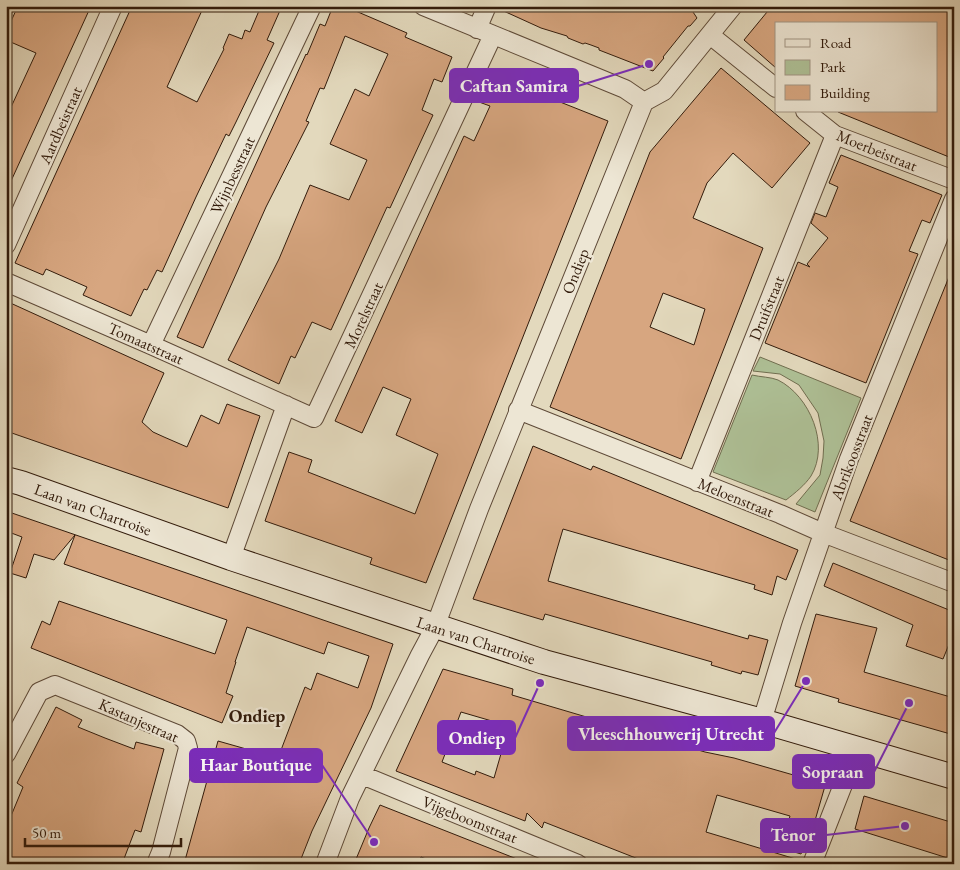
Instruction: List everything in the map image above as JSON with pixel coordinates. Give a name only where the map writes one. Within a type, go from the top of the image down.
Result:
[{"type":"street","name":"Aardbeistraat","points":[[6,245],[114,6]]},
{"type":"street","name":"Wijnbesstraat","points":[[152,345],[312,6]]},
{"type":"street","points":[[423,6],[624,89],[644,102],[664,91],[733,6]]},
{"type":"street","points":[[477,29],[487,6]]},
{"type":"street","name":"Morelstraat","points":[[286,405],[314,418],[493,35]]},
{"type":"street","points":[[710,35],[775,87]]},
{"type":"street","name":"Ondiep","points":[[325,864],[350,798],[435,626],[518,410],[644,102]]},
{"type":"street","name":"Moerbeistraat","points":[[806,112],[835,135],[954,180]]},
{"type":"street","name":"Druifstraat","points":[[697,482],[835,135]]},
{"type":"street","name":"Abrikoosstraat","points":[[762,721],[792,623],[848,459],[954,198]]},
{"type":"street","name":"Tomaatstraat","points":[[6,282],[286,405]]},
{"type":"street","points":[[232,558],[286,405]]},
{"type":"street","name":"Meloenstraat","points":[[518,410],[780,514],[823,533],[954,582]]},
{"type":"street","name":"Laan van Chartroise","points":[[6,479],[232,558],[544,662],[762,721],[954,777]]},
{"type":"street","name":"Kastanjestraat","points":[[6,754],[39,692],[55,686],[178,734],[186,741],[188,748],[161,852],[156,864]]},
{"type":"street","points":[[812,864],[857,749]]},
{"type":"street","name":"Vijgeboomstraat","points":[[362,774],[567,862]]},
{"type":"green space","points":[[760,357],[861,398],[815,512],[796,504],[820,475],[824,441],[818,413],[799,385],[780,374],[753,371]]},
{"type":"green space","points":[[752,375],[775,379],[789,387],[808,409],[814,422],[818,450],[816,464],[809,479],[786,500],[713,472]]},
{"type":"building","points":[[18,6],[91,6],[6,192],[6,118],[36,53],[6,40],[6,32]]},
{"type":"building","points":[[132,6],[204,6],[167,87],[197,102],[224,49],[229,34],[242,39],[245,30],[250,32],[261,6],[282,6],[267,40],[274,43],[236,122],[229,136],[226,134],[162,272],[157,270],[147,290],[144,289],[131,316],[83,295],[87,287],[46,269],[43,275],[15,263]]},
{"type":"building","points":[[333,6],[344,6],[407,33],[405,37],[452,57],[442,82],[434,79],[422,110],[433,115],[390,208],[387,207],[331,330],[312,322],[295,358],[291,356],[279,384],[228,360],[279,259],[310,185],[349,200],[367,160],[330,144],[355,89],[369,96],[388,54],[345,36],[324,89],[320,88],[306,121],[309,122],[266,207],[203,348],[177,337],[320,24],[325,26]]},
{"type":"building","points":[[497,6],[689,6],[697,18],[688,26],[653,71],[599,50],[599,48],[541,28],[497,8]]},
{"type":"building","points":[[772,6],[954,6],[954,159],[838,112],[938,112],[938,22],[775,22],[775,67],[744,40]]},
{"type":"building","points":[[721,68],[810,143],[772,188],[733,153],[707,183],[693,218],[763,248],[681,459],[550,407],[650,152]],"holes":[[[663,293],[705,309],[694,345],[650,327]]]},
{"type":"building","points":[[492,75],[608,121],[426,583],[370,564],[372,558],[265,521],[289,452],[312,460],[308,472],[415,514],[438,454],[396,435],[411,399],[383,387],[362,433],[335,421],[464,136],[474,141],[490,106],[479,102]]},
{"type":"building","points":[[841,155],[942,195],[930,223],[922,220],[909,251],[918,254],[866,383],[765,343],[798,262],[810,267],[807,264],[828,238],[811,223],[815,213],[826,217],[838,187],[829,183]]},
{"type":"building","points":[[953,267],[954,463],[951,470],[954,471],[954,562],[850,521]]},
{"type":"building","points":[[6,301],[164,373],[142,422],[153,432],[164,437],[187,447],[201,415],[219,424],[227,404],[260,416],[228,508],[6,431]]},
{"type":"building","points":[[533,446],[591,470],[593,466],[798,550],[786,580],[777,576],[772,595],[754,589],[755,585],[563,529],[548,581],[748,639],[749,635],[768,640],[758,675],[742,671],[741,674],[711,665],[712,662],[545,614],[543,620],[473,599]]},
{"type":"building","points":[[6,511],[393,644],[371,708],[312,831],[299,864],[184,864],[218,741],[278,758],[305,687],[311,690],[317,673],[358,688],[369,656],[328,642],[324,654],[247,627],[226,693],[233,696],[222,723],[31,648],[42,621],[50,625],[59,601],[215,654],[227,620],[64,564],[75,535],[54,560],[34,554],[26,578],[10,573],[22,537],[6,531]]},
{"type":"building","points":[[833,563],[954,612],[954,632],[943,659],[906,646],[913,625],[824,586]]},
{"type":"building","points":[[816,614],[877,628],[864,672],[954,698],[954,735],[838,702],[839,699],[795,686]]},
{"type":"building","points":[[443,669],[513,689],[512,695],[705,752],[734,758],[804,778],[803,780],[825,786],[814,824],[801,854],[781,848],[790,816],[717,795],[706,832],[799,860],[798,864],[651,864],[544,822],[542,828],[527,813],[525,821],[396,771]],"holes":[[[461,712],[509,726],[494,778],[476,771],[475,775],[442,762]]]},
{"type":"building","points":[[56,707],[82,720],[78,727],[105,738],[134,749],[136,742],[164,749],[141,832],[135,830],[122,864],[27,864],[6,856],[6,828],[23,787],[17,783]]},
{"type":"building","points":[[864,796],[954,823],[954,860],[855,829]]},
{"type":"building","points":[[380,805],[527,864],[439,864],[421,857],[418,864],[354,864]]},
{"type":"place","name":"Caftan Samira","points":[[649,64]]},
{"type":"place","name":"Vleeschhouwerij Utrecht","points":[[806,681]]},
{"type":"place","name":"Ondiep","points":[[540,683]]},
{"type":"place","name":"Sopraan","points":[[909,703]]},
{"type":"place","name":"Tenor","points":[[905,826]]},
{"type":"place","name":"Haar Boutique","points":[[374,842]]},
{"type":"district","name":"Ondiep","points":[[257,716]]}]
